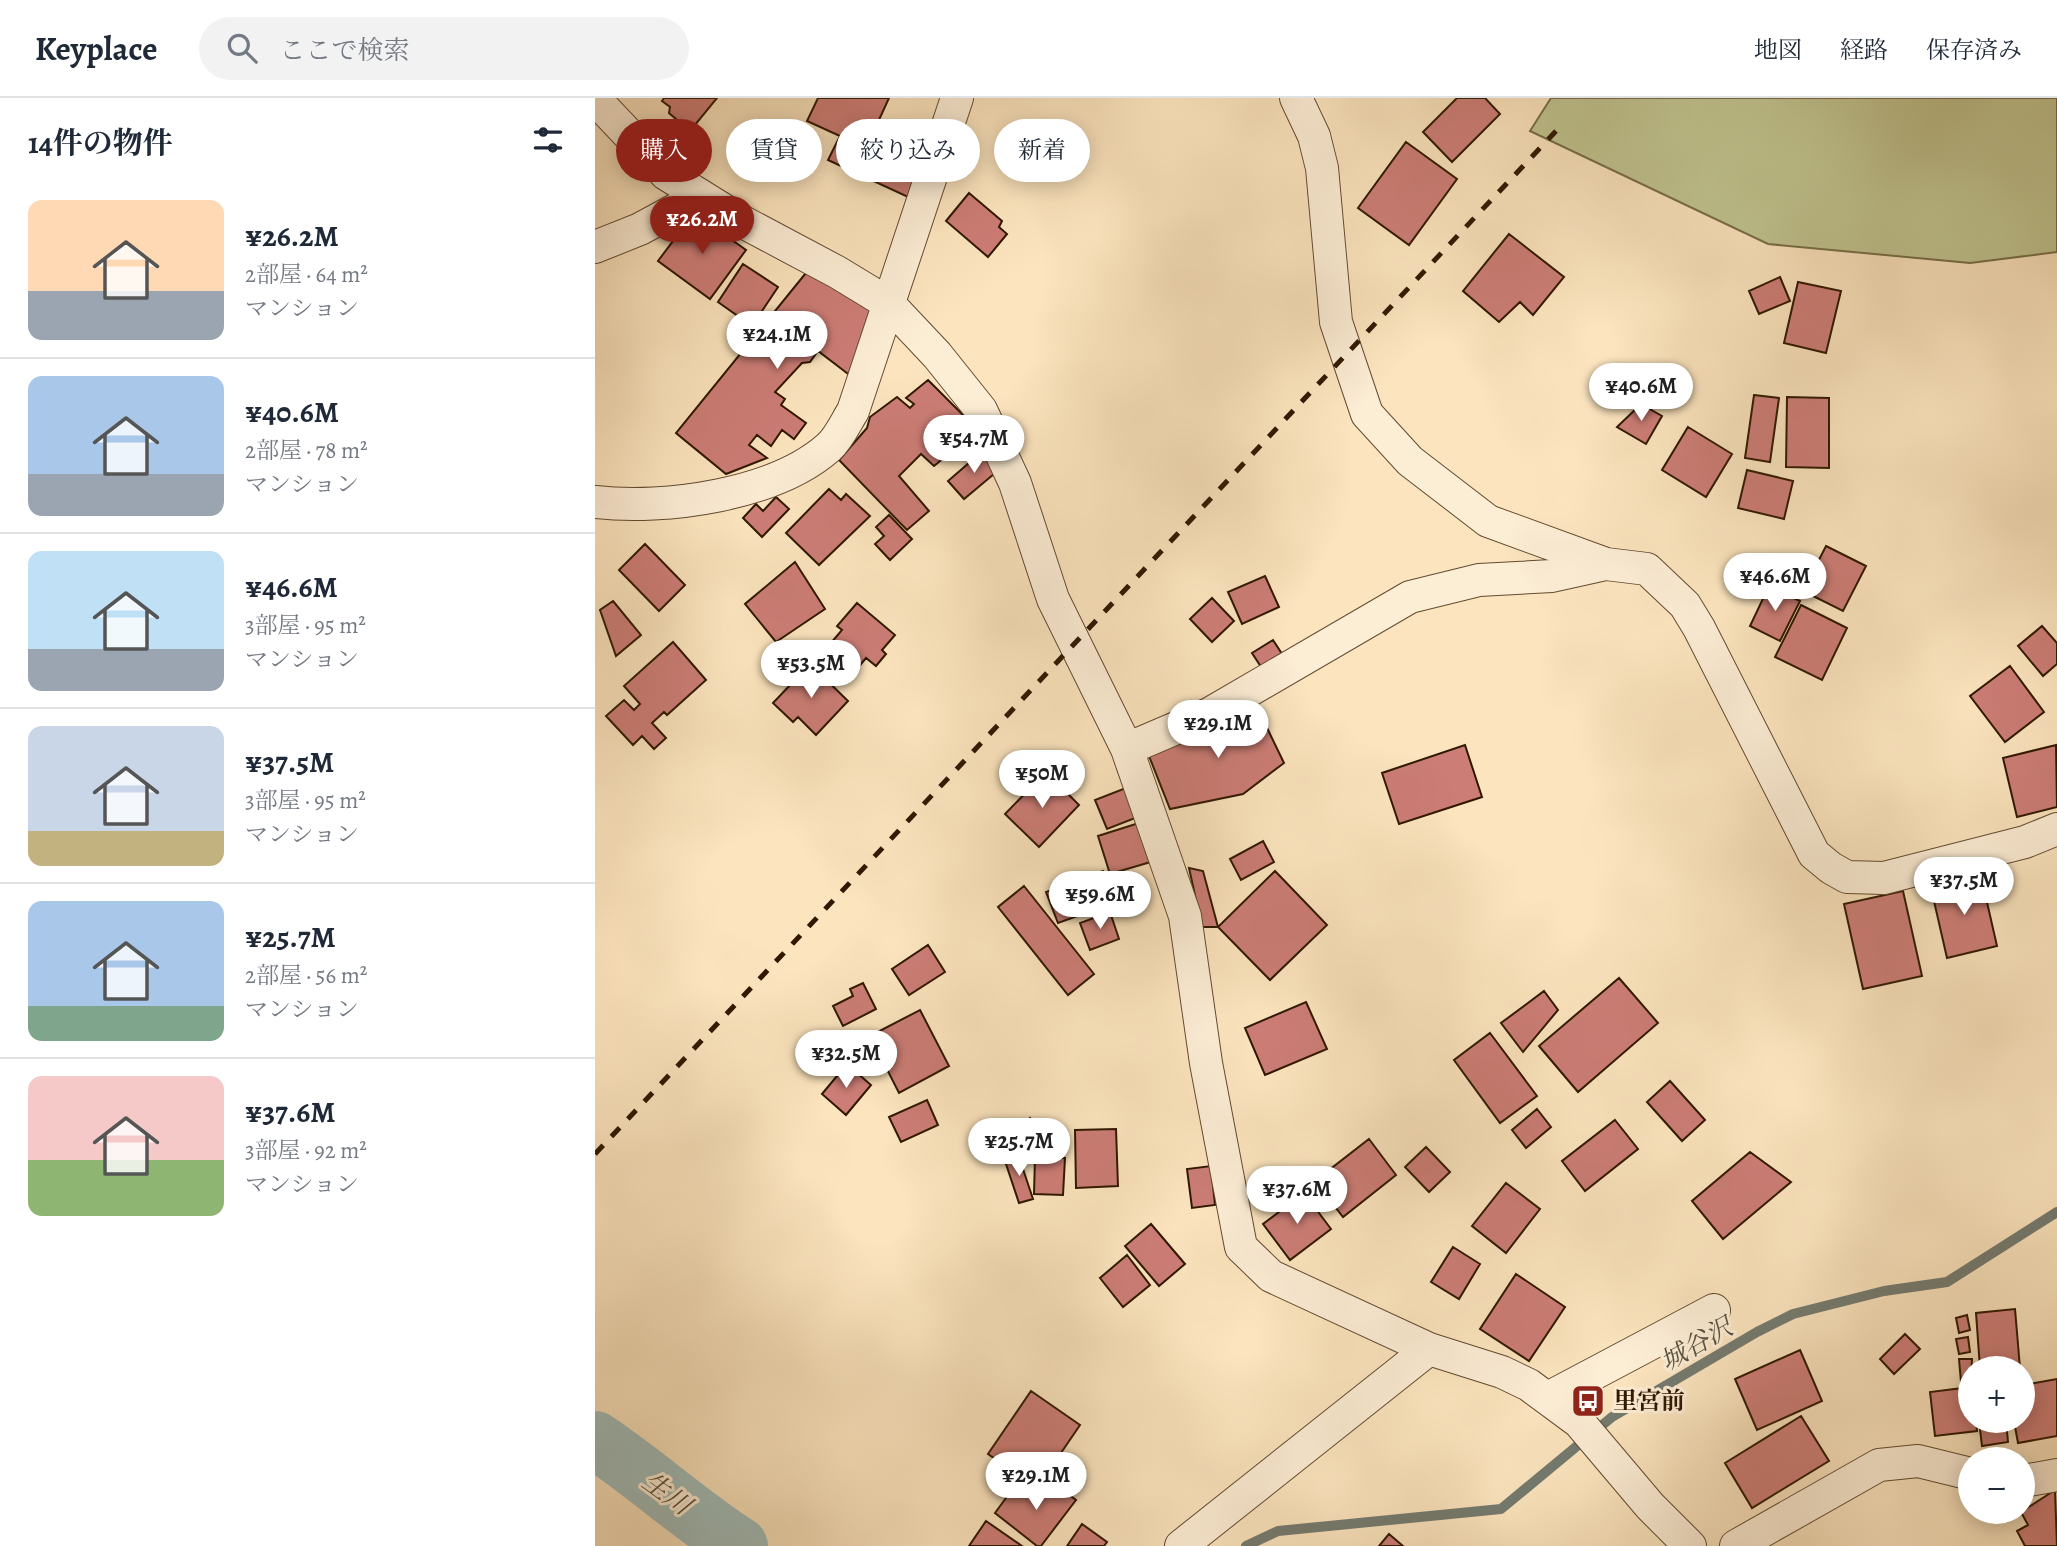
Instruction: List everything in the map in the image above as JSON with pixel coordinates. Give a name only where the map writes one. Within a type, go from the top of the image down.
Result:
[{"type":"street","points":[[595,502],[624,506],[679,502],[755,485],[793,470],[831,446],[853,411],[941,153],[957,98]]},
{"type":"street","points":[[1296,98],[1314,136],[1322,168],[1336,322],[1367,414],[1410,461],[1488,521],[1606,564],[1647,569],[1685,605],[1814,854],[1847,877],[1884,878],[2025,842],[2057,829]]},
{"type":"street","points":[[595,99],[666,174],[888,303],[937,355],[981,410],[1015,483],[1053,599],[1127,749],[1185,916],[1206,1063],[1241,1247],[1271,1276],[1430,1349],[1502,1372],[1548,1398],[1579,1422],[1603,1452],[1690,1546]]},
{"type":"street","points":[[595,247],[641,229],[701,196]]},
{"type":"street","points":[[1127,749],[1209,714],[1410,597],[1479,580],[1552,576],[1606,564]]},
{"type":"street","points":[[1548,1398],[1714,1310]]},
{"type":"street","points":[[1181,1546],[1430,1349]]},
{"type":"street","points":[[1736,1546],[1879,1465],[1918,1461],[1958,1471]]},
{"type":"street","points":[[2035,1479],[2057,1475]]},
{"type":"green space","points":[[1551,98],[2057,98],[2057,252],[1970,263],[1768,244],[1530,131]]},
{"type":"building","points":[[664,98],[717,98],[700,119],[676,119],[669,113],[670,107],[662,101]]},
{"type":"building","points":[[818,98],[889,98],[879,119],[836,119],[836,134],[822,128],[822,119],[808,119]]},
{"type":"building","points":[[1457,98],[1485,98],[1500,114],[1452,162],[1423,132]]},
{"type":"building","points":[[1406,142],[1457,179],[1409,245],[1358,208]]},
{"type":"building","points":[[836,144],[836,164],[828,160]]},
{"type":"building","points":[[876,182],[915,182],[908,197]]},
{"type":"building","points":[[969,193],[1002,221],[999,227],[1007,234],[988,257],[946,221]]},
{"type":"building","points":[[694,213],[746,250],[710,299],[658,261]]},
{"type":"building","points":[[1509,234],[1564,277],[1533,315],[1520,302],[1499,322],[1463,291]]},
{"type":"building","points":[[814,263],[875,313],[852,377],[818,351],[810,362],[802,363],[775,392],[785,399],[781,405],[806,423],[794,439],[782,430],[771,446],[757,435],[749,445],[767,458],[726,474],[676,433]]},
{"type":"building","points":[[743,264],[778,287],[752,326],[718,302]]},
{"type":"building","points":[[1780,277],[1790,301],[1759,314],[1749,291]]},
{"type":"building","points":[[1798,282],[1841,291],[1826,353],[1784,343]]},
{"type":"building","points":[[928,380],[981,433],[955,457],[950,453],[934,466],[921,454],[899,476],[929,511],[907,530],[839,460],[867,428],[870,417],[897,397],[910,408],[914,404],[906,398]]},
{"type":"building","points":[[1754,395],[1779,398],[1770,462],[1745,458]]},
{"type":"building","points":[[1787,397],[1829,398],[1829,468],[1786,467]]},
{"type":"building","points":[[1641,404],[1662,416],[1646,444],[1617,427]]},
{"type":"building","points":[[1688,427],[1732,454],[1706,497],[1662,470]]},
{"type":"building","points":[[984,450],[1000,469],[964,499],[948,481]]},
{"type":"building","points":[[1747,470],[1793,481],[1784,519],[1738,508]]},
{"type":"building","points":[[829,489],[841,500],[846,494],[870,516],[819,565],[786,533]]},
{"type":"building","points":[[776,497],[789,509],[762,537],[743,518],[756,504],[763,511]]},
{"type":"building","points":[[889,515],[912,539],[890,560],[875,544],[884,536],[876,527]]},
{"type":"building","points":[[645,544],[685,585],[659,611],[619,570]]},
{"type":"building","points":[[1826,546],[1866,566],[1843,611],[1803,591]]},
{"type":"building","points":[[795,562],[825,609],[776,642],[745,604]]},
{"type":"building","points":[[1265,576],[1279,607],[1242,624],[1228,592]]},
{"type":"building","points":[[1769,586],[1800,601],[1780,641],[1750,626]]},
{"type":"building","points":[[1212,598],[1234,621],[1212,642],[1190,619]]},
{"type":"building","points":[[613,601],[641,635],[616,656],[600,610]]},
{"type":"building","points":[[857,603],[895,635],[882,650],[886,654],[876,666],[866,658],[846,682],[825,664],[838,649],[831,643],[842,630],[837,626]]},
{"type":"building","points":[[1801,605],[1847,628],[1822,680],[1775,657]]},
{"type":"building","points":[[2042,626],[2057,643],[2057,664],[2043,676],[2018,646]]},
{"type":"building","points":[[1273,640],[1284,657],[1263,670],[1252,653]]},
{"type":"building","points":[[673,642],[706,680],[667,715],[664,712],[652,723],[666,738],[654,749],[642,736],[633,745],[606,716],[624,700],[634,710],[640,704],[624,686]]},
{"type":"building","points":[[810,664],[848,701],[816,735],[798,717],[793,722],[773,703]]},
{"type":"building","points":[[2010,666],[2044,712],[2005,742],[1970,696]]},
{"type":"building","points":[[1255,703],[1284,763],[1243,794],[1170,809],[1149,756]]},
{"type":"building","points":[[1465,745],[1482,797],[1399,824],[1382,773]]},
{"type":"building","points":[[2056,745],[2057,807],[2017,817],[2003,758]]},
{"type":"building","points":[[1046,772],[1079,805],[1039,847],[1005,814]]},
{"type":"building","points":[[1131,786],[1143,815],[1107,829],[1095,800]]},
{"type":"building","points":[[1142,822],[1154,861],[1110,874],[1098,836]]},
{"type":"building","points":[[1263,841],[1274,862],[1241,880],[1230,859]]},
{"type":"building","points":[[1189,868],[1203,871],[1218,927],[1202,927]]},
{"type":"building","points":[[1103,871],[1114,903],[1058,923],[1046,892]]},
{"type":"building","points":[[1275,871],[1327,925],[1270,980],[1218,927]]},
{"type":"building","points":[[1981,876],[1997,946],[1947,958],[1931,888]]},
{"type":"building","points":[[1024,886],[1094,974],[1068,995],[998,907]]},
{"type":"building","points":[[1903,891],[1922,976],[1863,989],[1844,904]]},
{"type":"building","points":[[1110,912],[1119,939],[1090,950],[1080,923]]},
{"type":"building","points":[[928,945],[945,972],[909,995],[892,969]]},
{"type":"building","points":[[1619,978],[1658,1023],[1578,1092],[1539,1046]]},
{"type":"building","points":[[863,983],[876,1009],[843,1026],[833,1006],[853,996],[850,989]]},
{"type":"building","points":[[1544,991],[1558,1010],[1523,1052],[1501,1023]]},
{"type":"building","points":[[1306,1002],[1327,1049],[1265,1075],[1245,1028]]},
{"type":"building","points":[[920,1010],[949,1066],[899,1093],[870,1036]]},
{"type":"building","points":[[1490,1033],[1537,1096],[1500,1123],[1454,1060]]},
{"type":"building","points":[[847,1064],[871,1085],[846,1115],[822,1094]]},
{"type":"building","points":[[1670,1081],[1705,1120],[1682,1141],[1647,1102]]},
{"type":"building","points":[[927,1100],[938,1125],[901,1142],[889,1117]]},
{"type":"building","points":[[1537,1109],[1551,1127],[1526,1148],[1512,1130]]},
{"type":"building","points":[[1030,1118],[1041,1133],[1025,1149],[1015,1139]]},
{"type":"building","points":[[1615,1120],[1638,1149],[1585,1191],[1562,1161]]},
{"type":"building","points":[[1116,1129],[1118,1186],[1076,1188],[1075,1130]]},
{"type":"building","points":[[1369,1139],[1396,1175],[1343,1217],[1315,1181]]},
{"type":"building","points":[[1426,1147],[1450,1172],[1429,1192],[1405,1167]]},
{"type":"building","points":[[1750,1152],[1791,1182],[1723,1239],[1692,1201]]},
{"type":"building","points":[[1018,1154],[1033,1199],[1019,1203],[1004,1158]]},
{"type":"building","points":[[1035,1157],[1065,1158],[1063,1195],[1034,1194]]},
{"type":"building","points":[[1211,1166],[1215,1205],[1192,1208],[1187,1169]]},
{"type":"building","points":[[1506,1183],[1540,1209],[1506,1253],[1472,1226]]},
{"type":"building","points":[[1304,1193],[1331,1229],[1290,1260],[1263,1224]]},
{"type":"building","points":[[1151,1224],[1185,1264],[1159,1286],[1125,1246]]},
{"type":"building","points":[[1453,1247],[1480,1264],[1459,1299],[1431,1282]]},
{"type":"building","points":[[1127,1255],[1150,1285],[1123,1307],[1100,1278]]},
{"type":"building","points":[[1516,1274],[1565,1307],[1529,1361],[1480,1329]]},
{"type":"building","points":[[2015,1309],[2019,1356],[1979,1356],[1976,1313]]},
{"type":"building","points":[[1967,1315],[1970,1330],[1959,1333],[1956,1318]]},
{"type":"building","points":[[1905,1334],[1920,1349],[1894,1374],[1880,1359]]},
{"type":"building","points":[[1968,1337],[1970,1352],[1959,1354],[1956,1339]]},
{"type":"building","points":[[1800,1350],[1822,1401],[1757,1430],[1735,1379]]},
{"type":"building","points":[[2057,1379],[2057,1436],[2018,1443],[2016,1433],[2035,1433],[2035,1383]]},
{"type":"building","points":[[1958,1389],[1958,1433],[1960,1433],[1935,1436],[1930,1392]]},
{"type":"building","points":[[1031,1391],[1080,1425],[1037,1488],[988,1454]]},
{"type":"building","points":[[1801,1416],[1829,1461],[1752,1508],[1725,1463]]},
{"type":"building","points":[[1980,1433],[2007,1433],[2008,1442],[1982,1446]]},
{"type":"building","points":[[1051,1481],[1076,1500],[1041,1546],[1037,1546],[995,1513],[1014,1487],[1039,1497]]},
{"type":"building","points":[[2055,1490],[2057,1546],[2025,1546],[2017,1531],[2027,1524],[2035,1524],[2035,1503]]},
{"type":"building","points":[[986,1521],[1022,1546],[969,1546]]},
{"type":"building","points":[[1082,1524],[1107,1542],[1104,1546],[1067,1546]]},
{"type":"building","points":[[1389,1534],[1403,1546],[1379,1546]]},
{"type":"waterway","name":"城谷沢","points":[[1246,1546],[1278,1531],[1501,1509],[1612,1417],[1757,1332],[1793,1314],[1884,1291],[1947,1282],[2057,1212]]},
{"type":"waterway","name":"生川","points":[[595,1440],[739,1546]]},
{"type":"railway","points":[[595,1154],[1556,131]]},
{"type":"place","name":"里宮前","points":[[1588,1401]]}]
